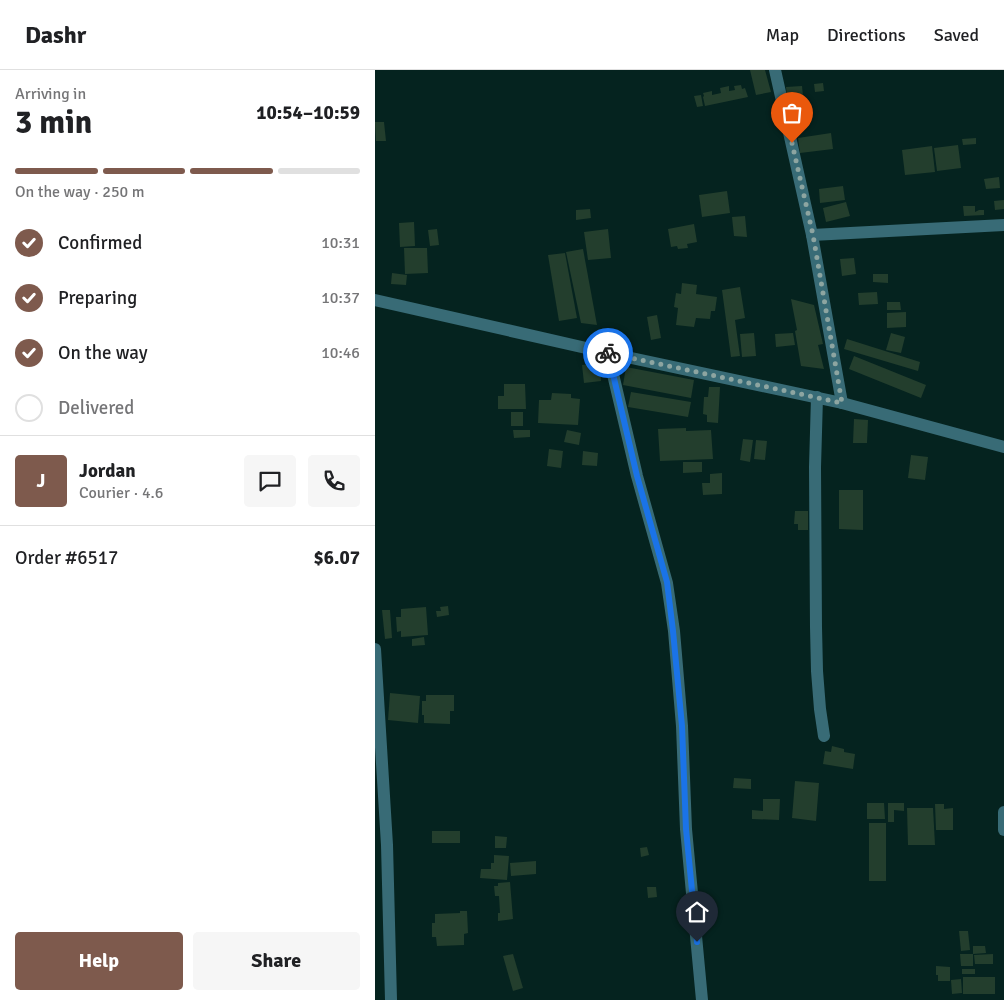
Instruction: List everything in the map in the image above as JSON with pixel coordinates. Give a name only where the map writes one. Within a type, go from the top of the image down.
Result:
[{"type":"street","points":[[775,70],[813,235],[842,403]]},
{"type":"street","points":[[813,235],[1004,225]]},
{"type":"street","points":[[375,300],[817,397],[1004,447]]},
{"type":"street","points":[[608,352],[637,476],[667,582],[682,726],[686,829],[702,1000]]},
{"type":"street","points":[[817,397],[815,467],[816,627],[818,681],[824,736]]},
{"type":"street","points":[[375,649],[387,845],[391,1000]]},
{"type":"street","points":[[1004,812],[1004,830]]},
{"type":"building","points":[[750,70],[765,70],[771,92],[756,95]]},
{"type":"building","points":[[823,83],[824,91],[815,92],[814,84]]},
{"type":"building","points":[[741,85],[742,89],[745,88],[748,97],[705,106],[703,93],[712,91],[712,95],[721,93],[720,88],[729,86],[729,91],[735,90],[734,86]]},
{"type":"building","points":[[802,86],[803,96],[787,97],[786,87]]},
{"type":"building","points":[[701,95],[703,106],[697,107],[694,96]]},
{"type":"building","points":[[375,122],[384,122],[386,141],[376,141]]},
{"type":"building","points":[[831,133],[833,149],[800,153],[798,138]]},
{"type":"building","points":[[976,138],[976,144],[963,145],[962,139]]},
{"type":"building","points":[[958,145],[961,168],[937,171],[934,148]]},
{"type":"building","points":[[932,146],[935,172],[905,175],[902,150]]},
{"type":"building","points":[[999,177],[1000,188],[986,189],[984,179]]},
{"type":"building","points":[[843,186],[845,200],[820,203],[819,189]]},
{"type":"building","points":[[727,191],[730,213],[702,217],[699,195]]},
{"type":"building","points":[[1004,200],[1004,209],[995,210],[994,201]]},
{"type":"building","points":[[846,202],[850,216],[826,222],[823,208]]},
{"type":"building","points":[[963,206],[975,206],[975,212],[984,210],[984,215],[964,216]]},
{"type":"building","points":[[590,209],[591,218],[576,220],[576,210]]},
{"type":"building","points":[[745,216],[747,237],[734,236],[732,217]]},
{"type":"building","points":[[414,222],[415,246],[400,247],[399,223]]},
{"type":"building","points":[[694,224],[697,242],[687,244],[688,248],[678,249],[677,246],[671,247],[668,229]]},
{"type":"building","points":[[437,229],[439,245],[430,246],[428,230]]},
{"type":"building","points":[[608,229],[611,258],[588,260],[584,232]]},
{"type":"building","points":[[404,248],[427,248],[428,273],[405,274]]},
{"type":"building","points":[[583,249],[597,325],[581,323],[566,252]]},
{"type":"building","points":[[565,253],[577,318],[559,321],[548,255]]},
{"type":"building","points":[[854,258],[856,274],[842,276],[840,259]]},
{"type":"building","points":[[392,273],[407,275],[406,285],[391,284]]},
{"type":"building","points":[[873,274],[888,274],[888,283],[873,282]]},
{"type":"building","points":[[682,283],[697,285],[696,294],[717,297],[715,311],[711,311],[710,319],[696,318],[694,327],[676,325],[678,308],[674,307],[676,293],[681,294]]},
{"type":"building","points":[[740,287],[745,318],[735,320],[740,356],[731,357],[722,290]]},
{"type":"building","points":[[877,292],[878,304],[859,305],[858,293]]},
{"type":"building","points":[[791,299],[814,305],[823,344],[818,345],[824,369],[801,366]]},
{"type":"building","points":[[887,302],[900,302],[901,310],[887,310]]},
{"type":"building","points":[[906,312],[906,327],[887,328],[887,313]]},
{"type":"building","points":[[657,315],[661,338],[651,340],[647,317]]},
{"type":"building","points":[[754,333],[756,356],[742,357],[740,334]]},
{"type":"building","points":[[793,333],[795,345],[776,347],[775,334]]},
{"type":"building","points":[[891,333],[905,337],[901,353],[886,350]]},
{"type":"building","points":[[847,339],[920,362],[918,371],[844,349]]},
{"type":"building","points":[[854,356],[926,385],[921,398],[849,369]]},
{"type":"building","points":[[600,363],[601,381],[584,383],[582,365]]},
{"type":"building","points":[[626,367],[694,380],[691,398],[623,385]]},
{"type":"building","points":[[504,384],[525,384],[526,409],[498,409],[498,396],[504,396]]},
{"type":"building","points":[[709,387],[720,387],[718,423],[707,422],[707,415],[703,414],[704,397],[708,397]]},
{"type":"building","points":[[631,392],[691,402],[688,417],[628,407]]},
{"type":"building","points":[[552,393],[571,394],[571,398],[580,399],[578,425],[538,423],[539,400],[551,400]]},
{"type":"building","points":[[511,412],[523,412],[523,426],[511,426]]},
{"type":"building","points":[[854,419],[868,420],[867,443],[853,443]]},
{"type":"building","points":[[686,428],[686,431],[711,430],[713,459],[660,461],[658,429]]},
{"type":"building","points":[[513,430],[530,430],[530,437],[514,438]]},
{"type":"building","points":[[567,430],[581,433],[579,445],[564,442]]},
{"type":"building","points":[[743,439],[753,440],[750,462],[740,460]]},
{"type":"building","points":[[756,440],[767,441],[765,460],[754,459]]},
{"type":"building","points":[[549,449],[563,451],[561,468],[547,466]]},
{"type":"building","points":[[583,451],[598,453],[597,466],[582,465]]},
{"type":"building","points":[[911,455],[928,457],[925,480],[908,478]]},
{"type":"building","points":[[683,462],[702,462],[702,472],[683,473]]},
{"type":"building","points":[[722,473],[722,494],[703,495],[702,483],[710,483],[710,474]]},
{"type":"building","points":[[839,490],[863,490],[863,530],[839,529]]},
{"type":"building","points":[[795,511],[808,511],[808,530],[798,530],[798,524],[794,524]]},
{"type":"building","points":[[448,606],[449,615],[437,617],[436,611],[441,611],[440,607]]},
{"type":"building","points":[[426,607],[428,635],[401,637],[401,631],[397,632],[396,617],[401,617],[401,609]]},
{"type":"building","points":[[382,610],[390,610],[392,638],[385,639]]},
{"type":"building","points":[[424,637],[425,645],[412,646],[412,639]]},
{"type":"building","points":[[390,693],[420,696],[418,723],[388,720]]},
{"type":"building","points":[[426,695],[454,695],[454,711],[450,711],[450,724],[424,723],[422,701],[426,701]]},
{"type":"building","points":[[832,746],[844,749],[844,752],[855,754],[853,769],[823,764],[825,751],[831,752]]},
{"type":"building","points":[[734,778],[751,779],[751,789],[733,788]]},
{"type":"building","points":[[795,781],[819,783],[816,821],[792,818]]},
{"type":"building","points":[[763,799],[780,799],[779,820],[752,819],[752,810],[763,811]]},
{"type":"building","points":[[867,803],[884,803],[885,819],[867,819]]},
{"type":"building","points":[[888,803],[904,803],[904,811],[894,810],[894,822],[888,822]]},
{"type":"building","points":[[935,804],[944,804],[944,809],[953,808],[953,830],[936,830]]},
{"type":"building","points":[[907,808],[933,808],[935,845],[908,845]]},
{"type":"building","points":[[869,823],[886,823],[886,881],[869,881]]},
{"type":"building","points":[[432,831],[460,831],[460,843],[432,843]]},
{"type":"building","points":[[495,836],[507,837],[506,848],[495,848]]},
{"type":"building","points":[[647,847],[649,855],[641,857],[640,848]]},
{"type":"building","points":[[494,855],[509,856],[507,880],[480,878],[481,869],[491,869],[491,863],[494,863]]},
{"type":"building","points":[[536,861],[536,874],[511,876],[510,863]]},
{"type":"building","points":[[510,882],[513,919],[498,921],[498,913],[500,913],[499,896],[495,896],[494,886],[498,886],[498,883]]},
{"type":"building","points":[[647,887],[656,887],[657,897],[648,898]]},
{"type":"building","points":[[460,911],[467,911],[468,933],[464,934],[464,945],[437,946],[436,937],[432,937],[432,923],[435,923],[435,914],[460,913]]},
{"type":"building","points":[[959,931],[968,931],[970,950],[961,951]]},
{"type":"building","points":[[973,946],[985,946],[986,953],[973,954]]},
{"type":"building","points":[[513,954],[523,988],[513,991],[503,956]]},
{"type":"building","points":[[960,954],[973,954],[973,966],[961,966]]},
{"type":"building","points":[[993,954],[993,964],[975,964],[974,955]]},
{"type":"building","points":[[936,966],[950,967],[950,981],[938,981]]},
{"type":"building","points":[[962,969],[975,969],[975,974],[962,974]]},
{"type":"building","points":[[963,977],[995,977],[995,994],[963,994]]},
{"type":"building","points":[[961,979],[962,993],[952,994],[951,980]]},
{"type":"way so far","points":[[608,353],[842,403],[813,235],[792,143]]},
{"type":"route","points":[[608,353],[637,476],[667,582],[682,726],[686,829],[697,942]]}]
